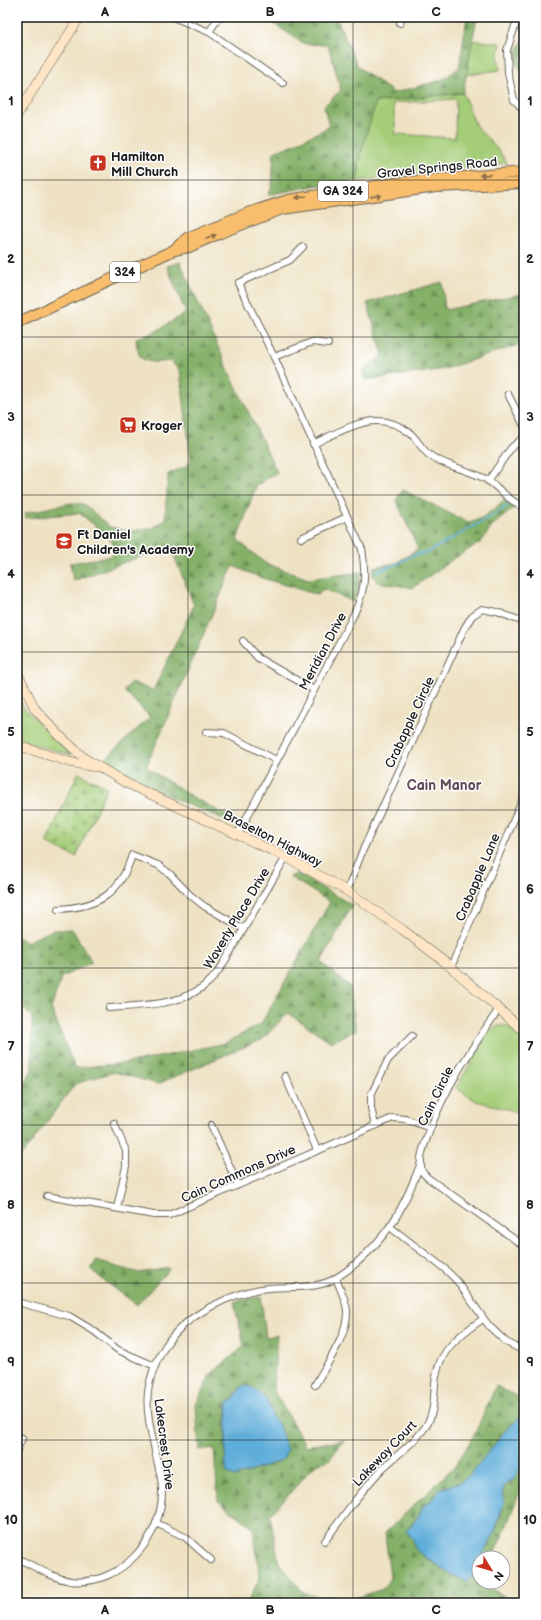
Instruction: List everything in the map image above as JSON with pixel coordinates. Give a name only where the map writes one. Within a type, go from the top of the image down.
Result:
[{"type":"main road","points":[[17,115],[80,17]]},
{"type":"main road","name":"Gravel Springs Road","points":[[174,250],[186,238],[248,213],[288,200],[395,183],[524,172]]},
{"type":"main road","name":"Gravel Springs Road","points":[[17,323],[174,250],[189,247],[220,233],[282,209],[436,187],[524,183]]},
{"type":"main road","name":"Braselton Highway","points":[[17,672],[35,709],[74,750],[98,767],[126,783],[286,857],[347,891],[403,930],[450,967],[524,1031]]},
{"type":"main road","points":[[17,745],[69,762],[98,767]]},
{"type":"street","points":[[173,17],[210,32],[283,83]]},
{"type":"street","points":[[210,32],[219,17]]},
{"type":"street","points":[[518,17],[508,50],[508,73],[514,100],[524,110]]},
{"type":"street","name":"Meridian Drive","points":[[238,834],[360,602],[363,588],[365,569],[362,549],[346,517],[274,357],[238,283],[290,260],[303,247]]},
{"type":"street","points":[[274,357],[312,342],[328,344]]},
{"type":"street","points":[[508,394],[524,426]]},
{"type":"street","points":[[314,444],[364,422],[379,420],[393,423],[411,434],[428,454],[445,464],[469,471],[488,481],[504,495],[524,507]]},
{"type":"street","points":[[488,481],[511,448],[524,437]]},
{"type":"street","points":[[301,538],[346,517]]},
{"type":"street","name":"Crabapple Circle","points":[[347,891],[369,837],[465,627],[472,616],[482,609],[497,612],[524,622]]},
{"type":"street","points":[[242,641],[258,658],[314,690]]},
{"type":"street","points":[[206,732],[224,733],[276,760]]},
{"type":"street","name":"Crabapple Lane","points":[[450,967],[524,796]]},
{"type":"street","points":[[58,909],[77,908],[94,904],[104,898],[123,878],[132,855],[158,865],[170,874],[188,894],[204,906],[244,929]]},
{"type":"street","name":"Waverly Place Drive","points":[[110,1008],[177,1000],[195,992],[210,981],[222,966],[286,857]]},
{"type":"street","name":"Cain Circle","points":[[421,1163],[430,1128],[436,1113],[473,1047],[499,1009]]},
{"type":"street","points":[[375,1125],[371,1108],[371,1095],[388,1060],[412,1036]]},
{"type":"street","points":[[286,1076],[299,1111],[317,1150]]},
{"type":"street","name":"Cain Commons Drive","points":[[47,1196],[154,1215],[169,1215],[393,1118],[406,1119],[430,1128]]},
{"type":"street","points":[[114,1123],[126,1151],[126,1166],[117,1208]]},
{"type":"street","points":[[211,1125],[238,1186]]},
{"type":"street","points":[[421,1163],[422,1172],[428,1178],[524,1246]]},
{"type":"street","name":"Lakecrest Drive","points":[[17,1558],[50,1574],[70,1581],[87,1581],[113,1574],[130,1562],[144,1544],[156,1523],[162,1489],[147,1401],[149,1385],[155,1366],[167,1344],[180,1330],[214,1304],[230,1296],[252,1290],[316,1286],[336,1278],[353,1266],[375,1246],[390,1227],[403,1206],[421,1163]]},
{"type":"street","points":[[390,1227],[445,1269],[457,1282],[483,1319],[506,1342],[524,1351]]},
{"type":"street","points":[[315,1385],[341,1337],[346,1323],[347,1311],[345,1300],[336,1278]]},
{"type":"street","points":[[17,1302],[68,1316],[94,1331],[118,1350],[155,1366]]},
{"type":"street","name":"Lakeway Court","points":[[325,1541],[360,1493],[381,1469],[426,1427],[433,1406],[436,1375],[441,1359],[452,1343],[483,1319]]},
{"type":"street","points":[[17,1436],[22,1438],[17,1450]]},
{"type":"street","points":[[156,1523],[185,1537],[211,1560]]},
{"type":"green space","points":[[279,17],[336,17],[358,67],[394,93],[442,80],[459,68],[467,17],[477,17],[463,93],[376,102],[362,150],[357,181],[312,186],[268,195],[272,186],[274,152],[329,127],[324,106],[341,90],[328,45],[305,44],[274,24]]},
{"type":"green space","points":[[524,39],[524,54],[521,56],[524,62],[524,69],[519,68],[517,56],[518,50]]},
{"type":"green space","points":[[472,40],[501,43],[498,57],[500,70],[466,75]]},
{"type":"green space","points":[[463,93],[476,126],[499,151],[507,163],[357,181],[362,150],[375,102]],"holes":[[[456,99],[455,138],[396,134],[393,103]]]},
{"type":"green space","points":[[180,262],[229,371],[277,472],[256,486],[237,540],[265,563],[308,579],[361,572],[359,586],[354,602],[323,589],[318,595],[259,577],[233,566],[146,767],[189,795],[230,817],[227,820],[163,794],[102,762],[150,717],[124,691],[131,682],[153,691],[194,605],[170,546],[73,581],[70,563],[112,556],[116,548],[106,534],[79,513],[26,518],[25,513],[71,503],[84,504],[110,527],[131,531],[152,528],[165,520],[168,474],[187,466],[191,460],[180,371],[170,361],[153,362],[141,358],[136,338],[153,333],[186,313],[167,266]]},
{"type":"green space","points":[[442,282],[445,310],[522,294],[521,324],[524,325],[524,343],[445,369],[365,380],[362,371],[383,355],[367,303]]},
{"type":"green space","points":[[403,490],[469,523],[483,517],[504,500],[515,507],[493,525],[481,542],[450,561],[413,588],[377,582],[373,575],[374,567],[396,563],[418,549],[396,500]]},
{"type":"green space","points":[[17,695],[24,708],[72,755],[17,740]]},
{"type":"green space","points":[[78,773],[107,787],[76,857],[46,843]]},
{"type":"green space","points":[[297,873],[352,905],[321,962],[350,987],[356,1030],[331,1042],[288,1013],[263,1039],[158,1084],[114,1072],[75,1084],[17,1162],[17,1100],[32,1069],[32,1017],[17,1003],[17,936],[26,942],[53,930],[72,929],[92,962],[62,977],[51,1008],[75,1068],[135,1062],[225,1043],[261,1024],[330,902],[290,877]]},
{"type":"green space","points":[[498,1025],[508,1026],[524,1041],[524,1115],[476,1101],[456,1088],[488,1033]]},
{"type":"green space","points":[[96,1261],[139,1273],[170,1268],[137,1305],[91,1269]]},
{"type":"green space","points":[[261,1297],[266,1337],[277,1335],[273,1390],[306,1446],[344,1440],[329,1460],[316,1464],[270,1515],[279,1563],[304,1593],[340,1603],[247,1603],[260,1578],[253,1527],[218,1501],[214,1448],[199,1450],[196,1404],[210,1375],[244,1346],[234,1302]],"holes":[[[247,1386],[254,1389],[266,1399],[271,1410],[272,1417],[278,1423],[287,1450],[279,1461],[244,1474],[225,1456],[226,1418],[228,1402],[233,1400],[241,1387]]]},
{"type":"green space","points":[[496,1386],[524,1400],[524,1414],[470,1475],[459,1483],[440,1489],[435,1497],[423,1507],[418,1517],[408,1527],[408,1534],[413,1539],[414,1546],[423,1556],[449,1573],[465,1581],[471,1577],[471,1590],[493,1590],[506,1597],[509,1603],[340,1603],[383,1589],[390,1578],[385,1533],[456,1465],[474,1435]]},
{"type":"green space","points":[[524,1452],[524,1487],[517,1498],[496,1550],[485,1550],[494,1534],[503,1507],[503,1489],[506,1484],[513,1480],[522,1461],[521,1457]]},
{"type":"water","points":[[248,1386],[266,1399],[271,1410],[272,1417],[278,1423],[287,1450],[284,1458],[279,1461],[235,1477],[227,1473],[226,1465],[228,1402],[233,1400],[241,1387]]},
{"type":"water","points":[[524,1414],[524,1452],[521,1457],[522,1465],[513,1480],[506,1484],[503,1489],[504,1502],[494,1534],[485,1550],[471,1550],[471,1577],[465,1581],[449,1573],[418,1552],[414,1546],[413,1539],[406,1531],[418,1517],[423,1507],[435,1497],[440,1489],[459,1483],[470,1475],[505,1431]]},
{"type":"waterway","points":[[518,498],[524,496]]},
{"type":"waterway","points":[[377,571],[399,563],[411,556],[430,551],[497,513],[509,504]]},
{"type":"place","name":"Hamilton Mill Church","points":[[98,163]]},
{"type":"place","name":"Kroger","points":[[128,425]]},
{"type":"place","name":"Ft Daniel Children's Academy","points":[[64,541]]},
{"type":"district","name":"Cain Manor","points":[[444,785]]}]
